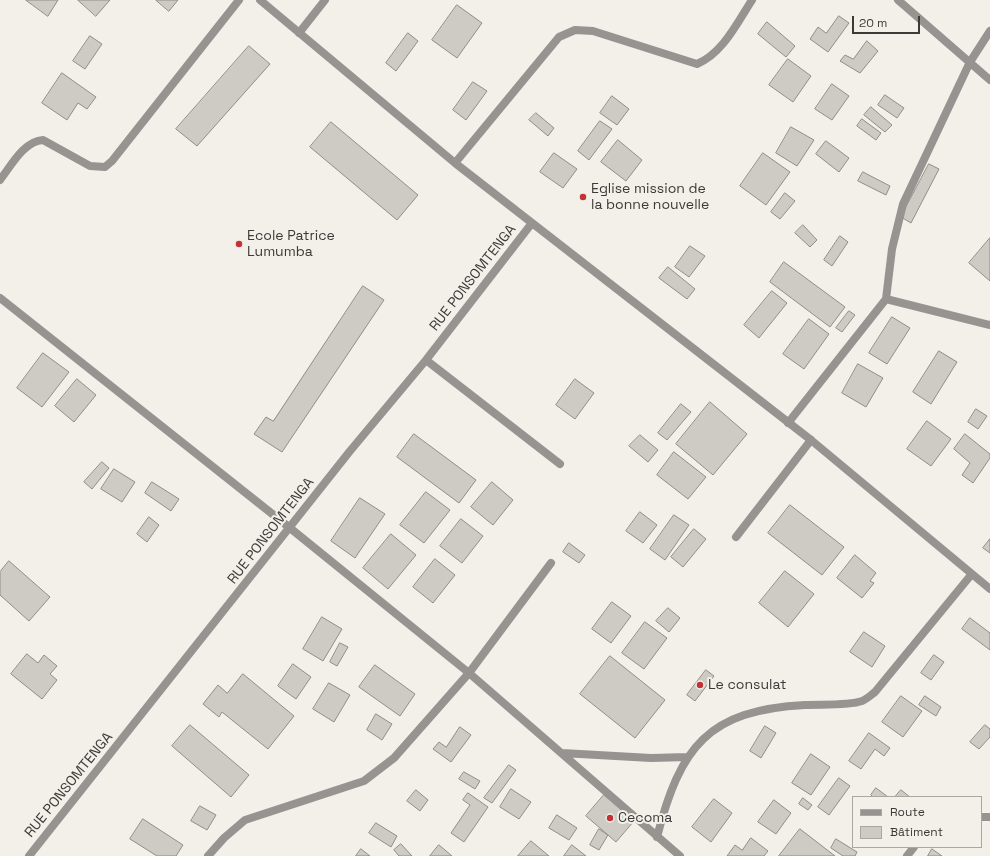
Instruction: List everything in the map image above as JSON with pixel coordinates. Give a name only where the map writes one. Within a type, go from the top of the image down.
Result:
[{"type":"street","points":[[0,180],[28,146],[35,140],[43,140],[90,166],[105,167],[112,161],[239,0]]},
{"type":"street","points":[[260,0],[455,163],[811,440],[971,575],[990,589]]},
{"type":"street","points":[[300,33],[324,0]]},
{"type":"street","points":[[455,163],[559,37],[575,30],[593,31],[697,64],[708,60],[718,50],[752,0]]},
{"type":"street","points":[[898,0],[990,80]]},
{"type":"street","points":[[788,423],[886,299],[892,249],[903,204],[970,62],[990,31]]},
{"type":"street","name":"RUE PONSOMTENGA","points":[[30,856],[350,451],[426,360],[532,223]]},
{"type":"street","points":[[0,298],[290,528],[469,673],[680,856]]},
{"type":"street","points":[[886,299],[990,325]]},
{"type":"street","points":[[426,360],[560,464]]},
{"type":"street","points":[[736,537],[811,440]]},
{"type":"street","points":[[208,856],[224,838],[245,820],[364,781],[394,758],[469,673],[551,563]]},
{"type":"street","points":[[657,836],[665,806],[674,781],[688,757],[702,738],[723,724],[756,712],[790,706],[862,701],[875,692],[971,575]]},
{"type":"street","points":[[562,753],[651,758],[688,757]]},
{"type":"street","points":[[907,856],[913,848]]},
{"type":"building","points":[[26,0],[58,0],[48,16]]},
{"type":"building","points":[[78,0],[110,0],[96,16]]},
{"type":"building","points":[[156,0],[178,0],[169,11]]},
{"type":"building","points":[[457,5],[482,23],[457,58],[432,40]]},
{"type":"building","points":[[839,16],[849,23],[828,52],[810,39],[818,27],[826,33]]},
{"type":"building","points":[[767,22],[795,46],[786,57],[758,34]]},
{"type":"building","points":[[408,33],[418,41],[396,71],[386,63]]},
{"type":"building","points":[[90,36],[102,44],[85,69],[73,61]]},
{"type":"building","points":[[867,41],[878,51],[860,73],[840,61],[845,55],[853,59]]},
{"type":"building","points":[[249,46],[270,64],[197,146],[176,129]]},
{"type":"building","points":[[788,59],[811,76],[793,102],[769,85]]},
{"type":"building","points":[[62,73],[96,97],[87,109],[78,103],[67,120],[42,103]]},
{"type":"building","points":[[473,82],[487,91],[466,120],[453,110]]},
{"type":"building","points":[[832,84],[849,96],[832,120],[815,109]]},
{"type":"building","points":[[885,95],[904,108],[897,118],[878,105]]},
{"type":"building","points":[[612,96],[629,109],[617,125],[600,113]]},
{"type":"building","points":[[871,107],[892,125],[885,132],[864,115]]},
{"type":"building","points":[[536,113],[554,128],[548,136],[529,120]]},
{"type":"building","points":[[862,119],[881,133],[876,140],[857,126]]},
{"type":"building","points":[[600,121],[612,129],[589,160],[578,151]]},
{"type":"building","points":[[331,122],[418,195],[397,220],[310,147]]},
{"type":"building","points":[[791,127],[814,140],[797,166],[776,153]]},
{"type":"building","points":[[618,140],[642,160],[626,181],[601,162]]},
{"type":"building","points":[[826,141],[849,158],[839,172],[816,154]]},
{"type":"building","points":[[554,153],[577,169],[563,188],[540,172]]},
{"type":"building","points":[[763,153],[790,172],[766,205],[740,186]]},
{"type":"building","points":[[929,164],[939,169],[911,223],[901,217]]},
{"type":"building","points":[[863,172],[890,186],[886,195],[858,181]]},
{"type":"building","points":[[785,193],[795,201],[780,219],[771,212]]},
{"type":"building","points":[[803,225],[817,240],[810,247],[795,233]]},
{"type":"building","points":[[840,236],[848,242],[832,266],[824,260]]},
{"type":"building","points":[[990,238],[990,281],[969,263]]},
{"type":"building","points":[[690,246],[705,256],[689,277],[675,267]]},
{"type":"building","points":[[784,262],[845,307],[830,327],[770,282]]},
{"type":"building","points":[[668,267],[695,289],[687,299],[659,278]]},
{"type":"building","points":[[363,286],[384,300],[282,452],[254,434],[266,417],[273,421]]},
{"type":"building","points":[[772,291],[787,303],[759,338],[744,325]]},
{"type":"building","points":[[849,311],[855,315],[842,332],[836,328]]},
{"type":"building","points":[[892,317],[910,328],[887,364],[869,353]]},
{"type":"building","points":[[809,319],[829,334],[804,369],[783,354]]},
{"type":"building","points":[[939,351],[957,362],[931,404],[913,392]]},
{"type":"building","points":[[43,353],[69,372],[42,407],[17,388]]},
{"type":"building","points":[[858,364],[883,378],[866,407],[842,393]]},
{"type":"building","points":[[77,379],[96,395],[74,422],[55,406]]},
{"type":"building","points":[[575,379],[594,393],[575,419],[556,405]]},
{"type":"building","points":[[710,402],[747,434],[713,475],[676,444]]},
{"type":"building","points":[[681,404],[691,412],[667,440],[658,433]]},
{"type":"building","points":[[976,409],[987,416],[978,429],[968,422]]},
{"type":"building","points":[[927,421],[951,439],[931,466],[907,449]]},
{"type":"building","points":[[414,434],[476,480],[459,503],[397,457]]},
{"type":"building","points":[[965,434],[990,454],[990,458],[973,483],[962,475],[970,463],[954,449]]},
{"type":"building","points":[[640,435],[658,450],[648,462],[629,446]]},
{"type":"building","points":[[674,452],[706,477],[688,499],[657,475]]},
{"type":"building","points":[[102,462],[109,468],[92,489],[84,482]]},
{"type":"building","points":[[114,469],[135,482],[122,502],[101,489]]},
{"type":"building","points":[[152,482],[179,499],[171,511],[145,493]]},
{"type":"building","points":[[492,482],[513,500],[493,525],[471,507]]},
{"type":"building","points":[[426,492],[450,510],[424,543],[400,525]]},
{"type":"building","points":[[360,498],[385,514],[355,558],[331,541]]},
{"type":"building","points":[[790,505],[844,547],[822,575],[768,533]]},
{"type":"building","points":[[640,512],[657,525],[643,543],[626,531]]},
{"type":"building","points":[[674,515],[689,525],[665,560],[650,549]]},
{"type":"building","points":[[149,517],[159,525],[147,542],[137,534]]},
{"type":"building","points":[[461,519],[483,536],[462,563],[440,546]]},
{"type":"building","points":[[694,529],[706,539],[683,567],[671,557]]},
{"type":"building","points":[[391,534],[416,555],[388,589],[363,568]]},
{"type":"building","points":[[990,539],[990,553],[983,548]]},
{"type":"building","points":[[569,543],[585,555],[579,563],[563,552]]},
{"type":"building","points":[[855,555],[876,573],[870,581],[874,583],[862,598],[837,578]]},
{"type":"building","points":[[435,559],[455,575],[433,603],[413,587]]},
{"type":"building","points":[[9,561],[50,597],[29,621],[0,595],[0,572]]},
{"type":"building","points":[[785,571],[814,594],[788,627],[759,603]]},
{"type":"building","points":[[612,602],[631,616],[611,643],[592,629]]},
{"type":"building","points":[[668,608],[680,618],[669,632],[656,621]]},
{"type":"building","points":[[322,617],[342,629],[323,661],[303,649]]},
{"type":"building","points":[[970,618],[990,633],[990,650],[962,629]]},
{"type":"building","points":[[645,622],[667,638],[644,669],[622,653]]},
{"type":"building","points":[[864,632],[885,646],[872,667],[850,652]]},
{"type":"building","points":[[340,643],[348,647],[337,666],[330,662]]},
{"type":"building","points":[[27,654],[38,663],[44,655],[57,666],[50,674],[57,680],[42,699],[11,674]]},
{"type":"building","points":[[934,655],[944,662],[931,680],[921,673]]},
{"type":"building","points":[[610,656],[665,700],[635,738],[580,694]]},
{"type":"building","points":[[293,664],[311,677],[296,699],[278,686]]},
{"type":"building","points":[[375,665],[415,694],[400,716],[359,687]]},
{"type":"building","points":[[706,670],[714,676],[695,701],[687,695]]},
{"type":"building","points":[[243,674],[294,716],[268,749],[222,712],[219,717],[203,704],[218,685],[227,693]]},
{"type":"building","points":[[329,683],[350,695],[334,722],[313,709]]},
{"type":"building","points":[[901,696],[922,711],[903,737],[882,722]]},
{"type":"building","points":[[925,696],[941,707],[936,716],[919,705]]},
{"type":"building","points":[[376,714],[392,724],[382,740],[367,730]]},
{"type":"building","points":[[190,725],[249,775],[231,797],[172,746]]},
{"type":"building","points":[[985,725],[990,729],[990,737],[979,749],[970,742]]},
{"type":"building","points":[[765,726],[776,733],[761,758],[750,751]]},
{"type":"building","points":[[460,727],[471,735],[451,762],[433,749],[439,742],[446,747]]},
{"type":"building","points":[[869,733],[890,748],[884,756],[875,749],[861,769],[849,761]]},
{"type":"building","points":[[811,754],[830,767],[811,795],[792,783]]},
{"type":"building","points":[[509,765],[516,770],[492,803],[484,798]]},
{"type":"building","points":[[464,772],[480,781],[475,789],[459,779]]},
{"type":"building","points":[[839,778],[850,786],[829,815],[818,807]]},
{"type":"building","points":[[876,788],[887,796],[872,796],[871,795]]},
{"type":"building","points":[[511,789],[531,802],[519,819],[500,807]]},
{"type":"building","points":[[416,790],[428,800],[420,811],[407,801]]},
{"type":"building","points":[[901,790],[909,796],[896,796]]},
{"type":"building","points":[[468,793],[488,807],[464,842],[451,833],[470,805],[463,800]]},
{"type":"building","name":"Cecoma","points":[[604,795],[634,821],[616,842],[586,816]]},
{"type":"building","points":[[803,798],[812,805],[808,810],[799,804]]},
{"type":"building","points":[[714,799],[732,813],[711,842],[692,827]]},
{"type":"building","points":[[774,800],[791,813],[776,834],[758,822]]},
{"type":"building","points":[[200,806],[216,815],[207,830],[191,821]]},
{"type":"building","points":[[557,815],[577,828],[569,840],[549,828]]},
{"type":"building","points":[[143,819],[183,845],[176,856],[157,856],[130,839]]},
{"type":"building","points":[[376,823],[397,836],[391,847],[369,833]]},
{"type":"building","points":[[599,829],[608,835],[599,850],[590,845]]},
{"type":"building","points":[[800,829],[835,856],[779,856]]},
{"type":"building","points":[[751,838],[768,851],[764,856],[727,856],[735,845],[742,850]]},
{"type":"building","points":[[836,839],[857,852],[855,856],[843,856],[831,848]]},
{"type":"building","points":[[531,841],[549,856],[518,856]]},
{"type":"building","points":[[401,844],[412,856],[399,856],[394,850]]},
{"type":"building","points":[[439,845],[452,856],[430,856]]},
{"type":"building","points":[[572,845],[586,856],[564,856]]},
{"type":"building","points":[[361,849],[370,856],[356,856]]},
{"type":"building","points":[[932,849],[942,856],[928,856]]},
{"type":"place","name":"Eglise mission de la bonne nouvelle","points":[[583,197]]},
{"type":"place","name":"Ecole Patrice Lumumba","points":[[239,244]]},
{"type":"place","name":"Le consulat","points":[[700,685]]},
{"type":"place","name":"Cecoma","points":[[610,818]]}]
